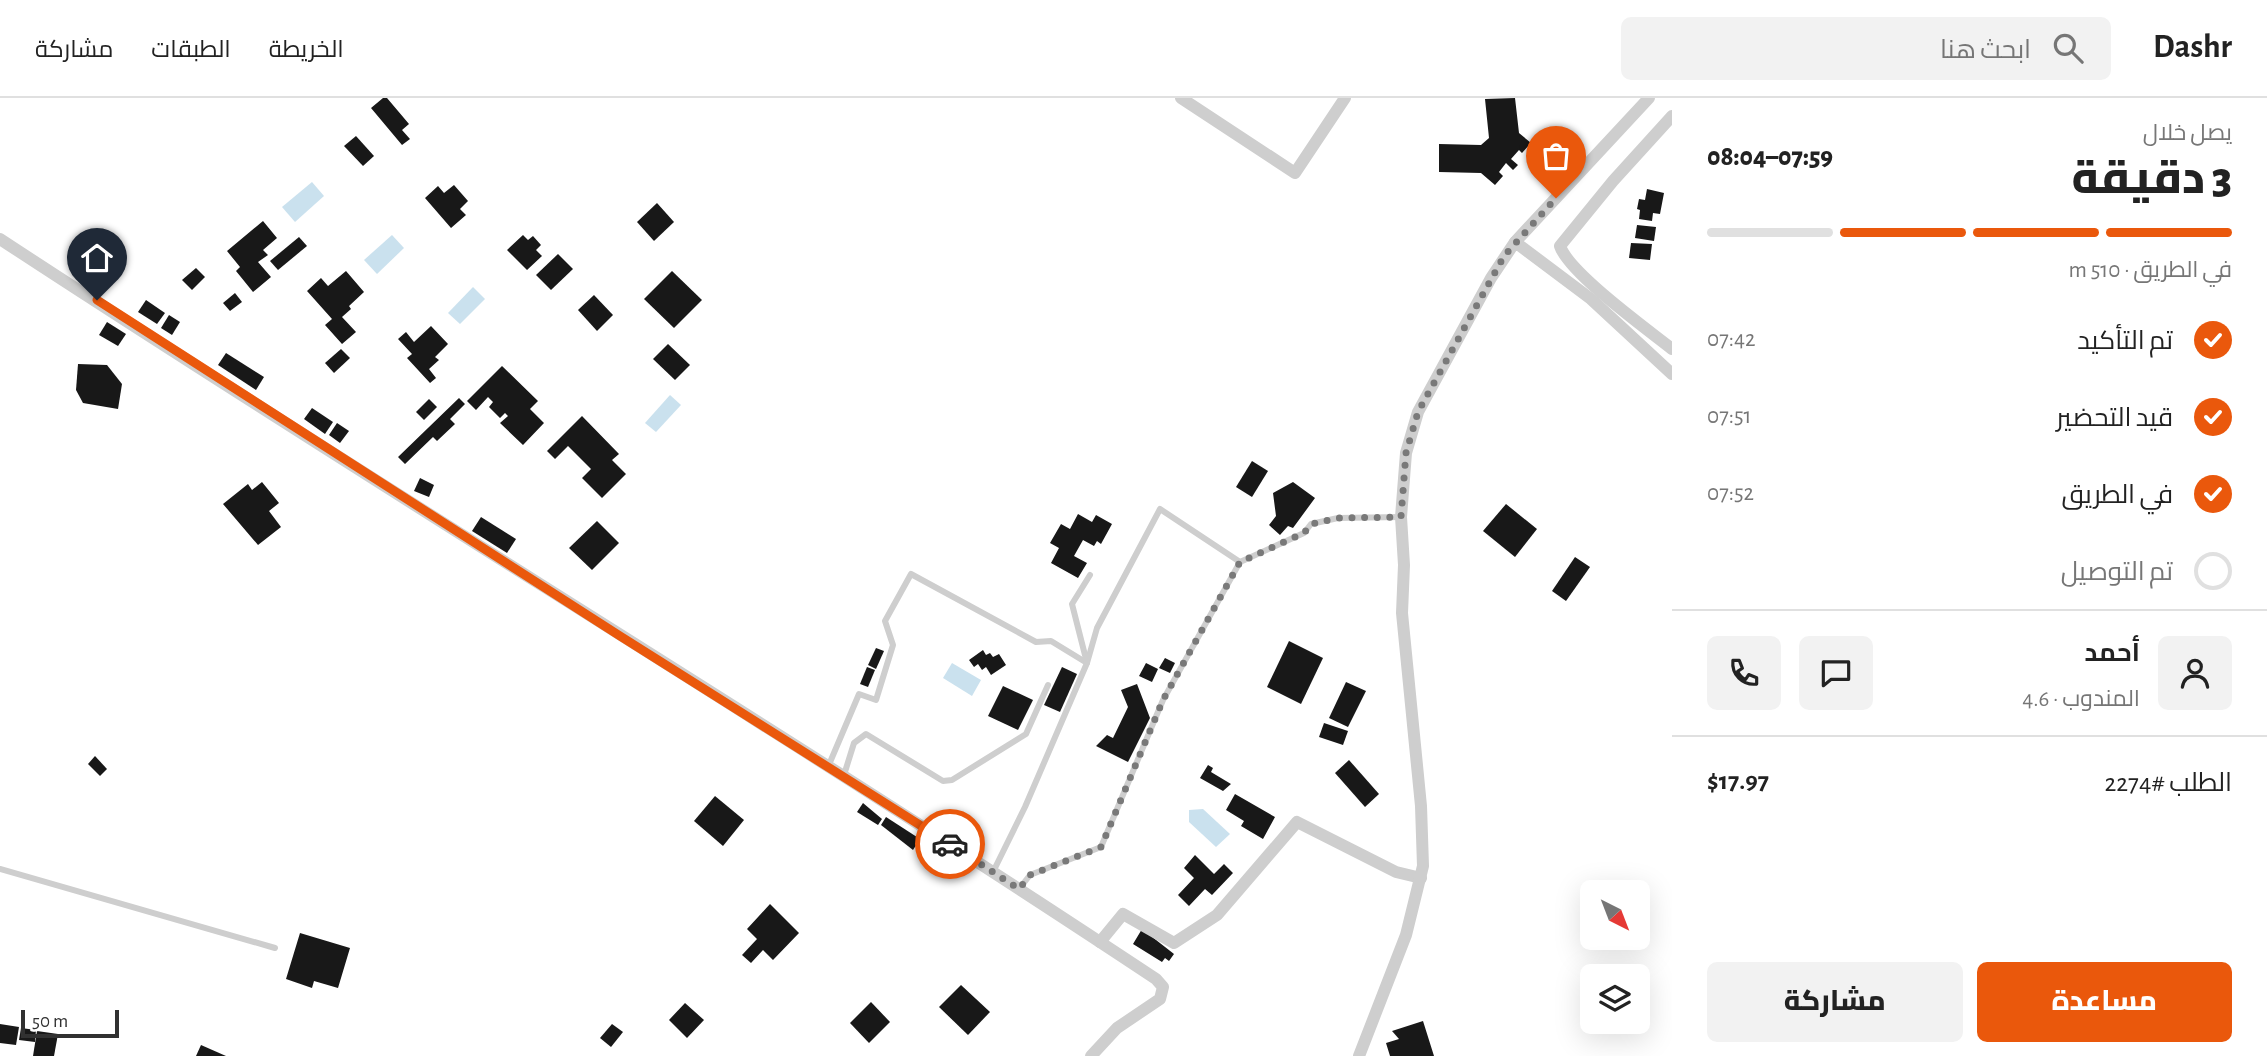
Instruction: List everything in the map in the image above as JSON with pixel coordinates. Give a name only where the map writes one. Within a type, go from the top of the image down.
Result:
[{"type":"street","points":[[1181,98],[1295,173],[1345,98]]},
{"type":"street","points":[[1359,1056],[1406,935],[1421,878],[1422,827],[1402,613],[1404,565],[1401,517],[1406,453],[1418,412],[1491,278],[1515,242],[1649,98]]},
{"type":"street","points":[[1672,116],[1606,189],[1560,246],[1569,261],[1583,275],[1672,349]]},
{"type":"street","points":[[0,239],[993,872],[1156,979],[1163,987],[1160,999],[1117,1028],[1091,1056]]},
{"type":"street","points":[[1515,242],[1591,299],[1672,374]]},
{"type":"street","points":[[1100,942],[1124,914],[1174,943],[1217,915],[1297,822],[1396,872],[1421,878]]},
{"type":"lane","points":[[993,872],[1025,807],[1087,663],[1097,628],[1160,509],[1240,562]]},
{"type":"lane","points":[[1019,889],[1030,875],[1101,847],[1163,700],[1240,562],[1304,533],[1311,524],[1338,518],[1401,517]]},
{"type":"lane","points":[[828,767],[859,694],[876,700],[893,645],[886,621],[911,574],[1036,642],[1051,641],[1087,663]]},
{"type":"lane","points":[[1087,663],[1072,604],[1090,575]]},
{"type":"lane","points":[[844,777],[854,743],[866,734],[943,781],[952,780],[1026,734],[1048,685]]},
{"type":"lane","points":[[0,869],[275,948]]},
{"type":"water","points":[[312,182],[324,196],[295,222],[282,207]]},
{"type":"water","points":[[392,235],[404,248],[377,274],[364,260]]},
{"type":"water","points":[[473,287],[485,299],[460,324],[448,313]]},
{"type":"water","points":[[670,395],[681,405],[656,432],[645,423]]},
{"type":"water","points":[[952,663],[981,680],[972,696],[943,678]]},
{"type":"water","points":[[1203,809],[1230,834],[1216,847],[1189,822],[1189,810]]},
{"type":"building","points":[[383,98],[387,98],[409,124],[402,130],[410,139],[402,145],[371,108]]},
{"type":"building","points":[[1515,98],[1519,133],[1531,143],[1522,153],[1519,150],[1511,159],[1518,165],[1513,170],[1506,163],[1499,172],[1503,176],[1495,185],[1481,173],[1439,172],[1439,144],[1481,145],[1489,138],[1485,99]]},
{"type":"building","points":[[356,136],[374,156],[363,166],[344,146]]},
{"type":"building","points":[[454,185],[468,201],[460,209],[466,215],[451,228],[425,198],[438,186],[444,193]]},
{"type":"building","points":[[1647,189],[1664,193],[1660,214],[1653,213],[1652,221],[1639,219],[1640,210],[1637,209],[1639,199],[1645,200]]},
{"type":"building","points":[[657,203],[674,222],[654,241],[637,222]]},
{"type":"building","points":[[263,221],[277,238],[263,250],[268,255],[258,262],[271,277],[253,292],[236,271],[240,267],[227,251]]},
{"type":"building","points":[[1637,225],[1656,227],[1654,241],[1635,238]]},
{"type":"building","points":[[523,235],[528,240],[533,236],[541,245],[536,250],[542,256],[527,270],[507,250]]},
{"type":"building","points":[[299,237],[307,246],[278,270],[270,261]]},
{"type":"building","points":[[1631,243],[1652,244],[1650,260],[1629,258]]},
{"type":"building","points":[[558,254],[573,269],[551,290],[536,275]]},
{"type":"building","points":[[196,268],[205,277],[192,290],[182,280]]},
{"type":"building","points":[[346,271],[364,292],[342,317],[356,332],[342,344],[325,325],[332,319],[307,291],[321,278],[328,286]]},
{"type":"building","points":[[672,271],[702,300],[674,328],[644,299]]},
{"type":"building","points":[[235,293],[242,302],[230,311],[223,303]]},
{"type":"building","points":[[594,295],[613,315],[597,331],[578,310]]},
{"type":"building","points":[[146,300],[165,313],[157,324],[138,312]]},
{"type":"building","points":[[169,315],[180,322],[172,335],[161,328]]},
{"type":"building","points":[[107,322],[126,334],[118,346],[99,335]]},
{"type":"building","points":[[431,326],[448,344],[435,357],[439,360],[429,369],[436,378],[430,383],[407,358],[412,354],[398,339],[406,332],[414,342]]},
{"type":"building","points":[[668,344],[690,365],[675,380],[653,359]]},
{"type":"building","points":[[341,349],[350,358],[334,373],[325,363]]},
{"type":"building","points":[[226,353],[264,377],[256,390],[218,365]]},
{"type":"building","points":[[78,364],[107,365],[122,384],[118,409],[83,403],[76,390]]},
{"type":"building","points":[[502,366],[538,401],[530,409],[544,423],[523,445],[500,423],[508,416],[505,413],[500,418],[489,407],[493,402],[488,397],[476,410],[467,401]]},
{"type":"building","points":[[459,398],[465,404],[450,419],[455,424],[437,441],[433,437],[405,464],[398,457]]},
{"type":"building","points":[[429,399],[437,407],[424,420],[416,412]]},
{"type":"building","points":[[312,408],[333,422],[325,434],[304,419]]},
{"type":"building","points":[[582,416],[619,454],[612,460],[626,474],[602,498],[582,478],[591,469],[568,446],[555,459],[547,451]]},
{"type":"building","points":[[337,423],[349,431],[340,443],[329,435]]},
{"type":"building","points":[[1252,461],[1268,471],[1252,497],[1236,487]]},
{"type":"building","points":[[420,478],[434,485],[429,497],[414,491]]},
{"type":"building","points":[[262,482],[279,503],[269,511],[281,527],[258,545],[223,504],[248,484],[252,490]]},
{"type":"building","points":[[1293,482],[1315,498],[1293,528],[1288,526],[1280,535],[1269,525],[1276,516],[1273,493]]},
{"type":"building","points":[[1506,504],[1537,529],[1515,557],[1483,531]]},
{"type":"building","points":[[1078,514],[1092,522],[1096,515],[1112,524],[1101,544],[1097,541],[1094,546],[1083,540],[1074,556],[1087,563],[1078,578],[1051,563],[1059,548],[1050,543],[1061,524],[1070,529]]},
{"type":"building","points":[[481,517],[516,539],[507,553],[472,531]]},
{"type":"building","points":[[597,521],[619,543],[592,570],[569,548]]},
{"type":"building","points":[[1575,557],[1590,567],[1566,601],[1552,591]]},
{"type":"building","points":[[1289,641],[1323,658],[1301,704],[1267,687]]},
{"type":"building","points":[[876,648],[884,651],[876,669],[868,665]]},
{"type":"building","points":[[983,650],[986,655],[990,653],[993,657],[999,654],[1006,665],[991,675],[986,667],[982,670],[978,664],[974,667],[969,660]]},
{"type":"building","points":[[1165,658],[1175,663],[1170,673],[1159,668]]},
{"type":"building","points":[[1146,663],[1158,669],[1152,682],[1139,676]]},
{"type":"building","points":[[867,667],[875,670],[868,687],[860,684]]},
{"type":"building","points":[[1062,667],[1077,674],[1060,712],[1044,705]]},
{"type":"building","points":[[1346,682],[1366,691],[1348,727],[1329,718]]},
{"type":"building","points":[[1137,684],[1150,718],[1128,762],[1096,746],[1107,735],[1113,738],[1128,707],[1121,690]]},
{"type":"building","points":[[1003,686],[1033,700],[1018,730],[988,716]]},
{"type":"building","points":[[1324,723],[1348,731],[1343,745],[1319,737]]},
{"type":"building","points":[[95,756],[107,769],[100,776],[88,764]]},
{"type":"building","points":[[1349,760],[1379,794],[1365,807],[1335,773]]},
{"type":"building","points":[[1208,765],[1213,768],[1211,772],[1231,784],[1223,791],[1200,778]]},
{"type":"building","points":[[1235,794],[1275,817],[1263,839],[1241,826],[1244,821],[1226,810]]},
{"type":"building","points":[[715,796],[744,820],[723,846],[694,821]]},
{"type":"building","points":[[863,803],[882,819],[878,825],[857,812]]},
{"type":"building","points":[[886,817],[920,839],[913,850],[881,825]]},
{"type":"building","points":[[1195,855],[1214,874],[1224,864],[1233,873],[1212,895],[1205,889],[1189,906],[1178,895],[1194,878],[1184,868]]},
{"type":"building","points":[[770,904],[799,933],[773,960],[763,950],[751,963],[742,955],[757,939],[747,929]]},
{"type":"building","points":[[1142,929],[1174,954],[1169,961],[1165,958],[1162,962],[1133,944]]},
{"type":"building","points":[[300,933],[350,948],[338,988],[314,981],[312,988],[286,979]]},
{"type":"building","points":[[961,985],[990,1012],[968,1035],[939,1007]]},
{"type":"building","points":[[871,1002],[890,1022],[869,1043],[850,1023]]},
{"type":"building","points":[[685,1003],[704,1020],[687,1038],[669,1020]]},
{"type":"building","points":[[1423,1021],[1434,1056],[1390,1056],[1386,1043],[1399,1039],[1392,1031]]},
{"type":"building","points":[[0,1024],[19,1027],[16,1045],[0,1043]]},
{"type":"building","points":[[612,1024],[623,1032],[611,1047],[600,1038]]},
{"type":"building","points":[[21,1028],[36,1030],[35,1042],[19,1040]]},
{"type":"building","points":[[37,1031],[58,1034],[54,1056],[33,1056]]},
{"type":"building","points":[[201,1045],[226,1056],[196,1056]]},
{"type":"way so far","points":[[950,844],[1019,889],[1030,875],[1101,847],[1163,700],[1240,562],[1304,533],[1311,524],[1338,518],[1401,517],[1406,453],[1418,412],[1504,256],[1556,198]]},
{"type":"route","points":[[97,300],[950,844]]}]
